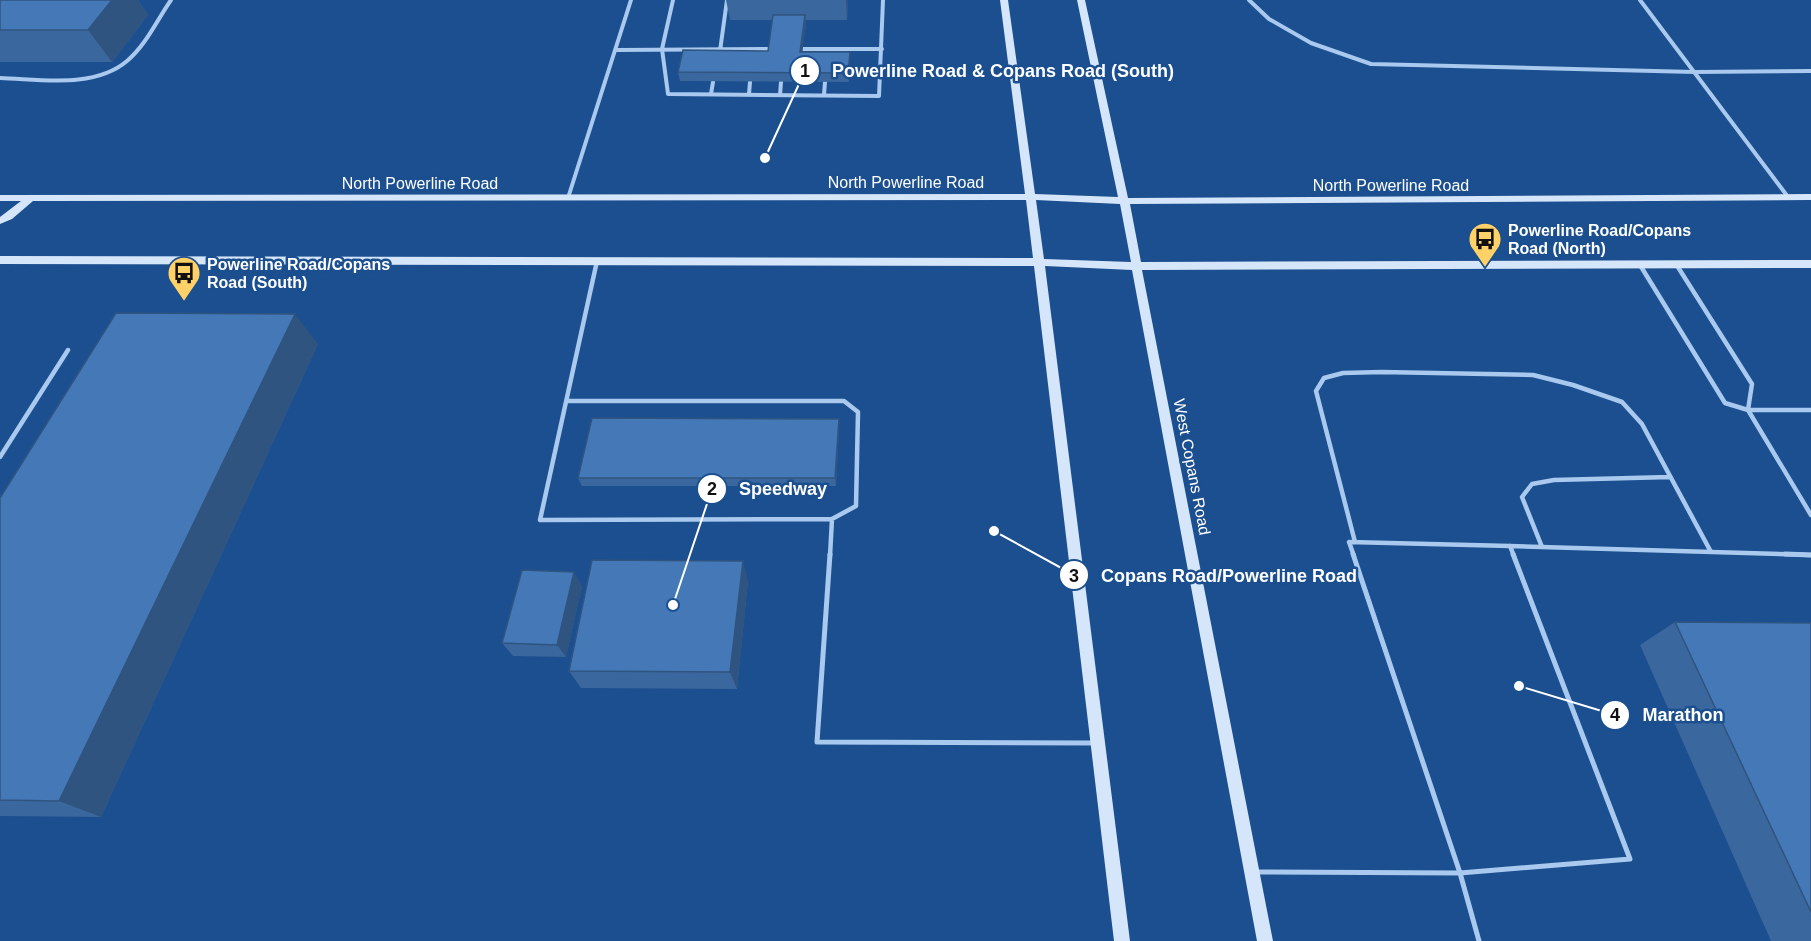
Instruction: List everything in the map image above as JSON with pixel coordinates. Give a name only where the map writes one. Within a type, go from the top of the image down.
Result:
[{"type":"main road","points":[[1004,0],[1031,197],[1122,941]]},
{"type":"main road","name":"West Copans Road","points":[[1081,0],[1124,201],[1265,941]]},
{"type":"main road","name":"North Powerline Road","points":[[0,198],[1031,197],[1124,201],[1811,197]]},
{"type":"main road","points":[[0,221],[31,198]]},
{"type":"main road","points":[[0,260],[1039,262],[1136,266],[1811,264]]},
{"type":"lane","points":[[0,78],[87,79],[108,73],[127,61],[171,0]]},
{"type":"lane","points":[[568,198],[631,0]]},
{"type":"lane","points":[[673,0],[662,49],[668,93],[879,96],[883,0]]},
{"type":"lane","points":[[718,60],[727,0]]},
{"type":"lane","points":[[1249,0],[1269,19],[1311,43],[1371,64],[1694,72],[1811,71]]},
{"type":"lane","points":[[1640,0],[1788,198]]},
{"type":"lane","points":[[754,54],[755,48]]},
{"type":"lane","points":[[616,50],[771,49]]},
{"type":"lane","points":[[803,49],[882,49]]},
{"type":"lane","points":[[826,55],[827,49]]},
{"type":"lane","points":[[711,94],[713,82]]},
{"type":"lane","points":[[750,82],[750,94]]},
{"type":"lane","points":[[780,95],[782,82]]},
{"type":"lane","points":[[824,95],[825,82]]},
{"type":"lane","points":[[567,401],[844,401],[858,412],[856,506],[832,519],[540,520],[597,261]]},
{"type":"lane","points":[[1640,264],[1725,403],[1748,410],[1811,410]]},
{"type":"lane","points":[[1676,264],[1752,384],[1748,410],[1811,515]]},
{"type":"lane","points":[[0,457],[68,350]]},
{"type":"lane","points":[[1354,542],[1316,391],[1324,378],[1342,373],[1497,373],[1533,375],[1573,385],[1622,402],[1642,424],[1711,552]]},
{"type":"lane","points":[[1542,547],[1522,497],[1532,484],[1554,480],[1670,477]]},
{"type":"lane","points":[[832,519],[817,742],[1098,743]]},
{"type":"lane","points":[[1479,941],[1460,873],[1349,542],[1811,555]]},
{"type":"lane","points":[[1252,872],[1460,873],[1630,859],[1510,546]]},
{"type":"building","points":[[0,0],[112,0],[88,30],[0,30]]},
{"type":"building","points":[[773,15],[805,15],[800,52],[850,52],[848,73],[678,72],[683,50],[768,51]]},
{"type":"building","points":[[116,313],[295,314],[59,801],[0,800],[0,498]]},
{"type":"building","points":[[592,418],[839,419],[835,478],[578,478]]},
{"type":"building","points":[[592,560],[743,561],[730,672],[569,671]]},
{"type":"building","points":[[522,570],[574,572],[557,645],[502,643]]},
{"type":"building","points":[[1675,622],[1811,623],[1811,912]]},
{"type":"place","name":"Powerline Road & Copans Road (South)","points":[[765,158]]},
{"type":"place","name":"Powerline Road/Copans Road (North)","points":[[1485,268]]},
{"type":"place","name":"Powerline Road/Copans Road (South)","points":[[184,302]]},
{"type":"place","name":"Copans Road/Powerline Road","points":[[994,531]]},
{"type":"place","name":"Speedway","points":[[673,605]]},
{"type":"place","name":"Marathon","points":[[1519,686]]}]
